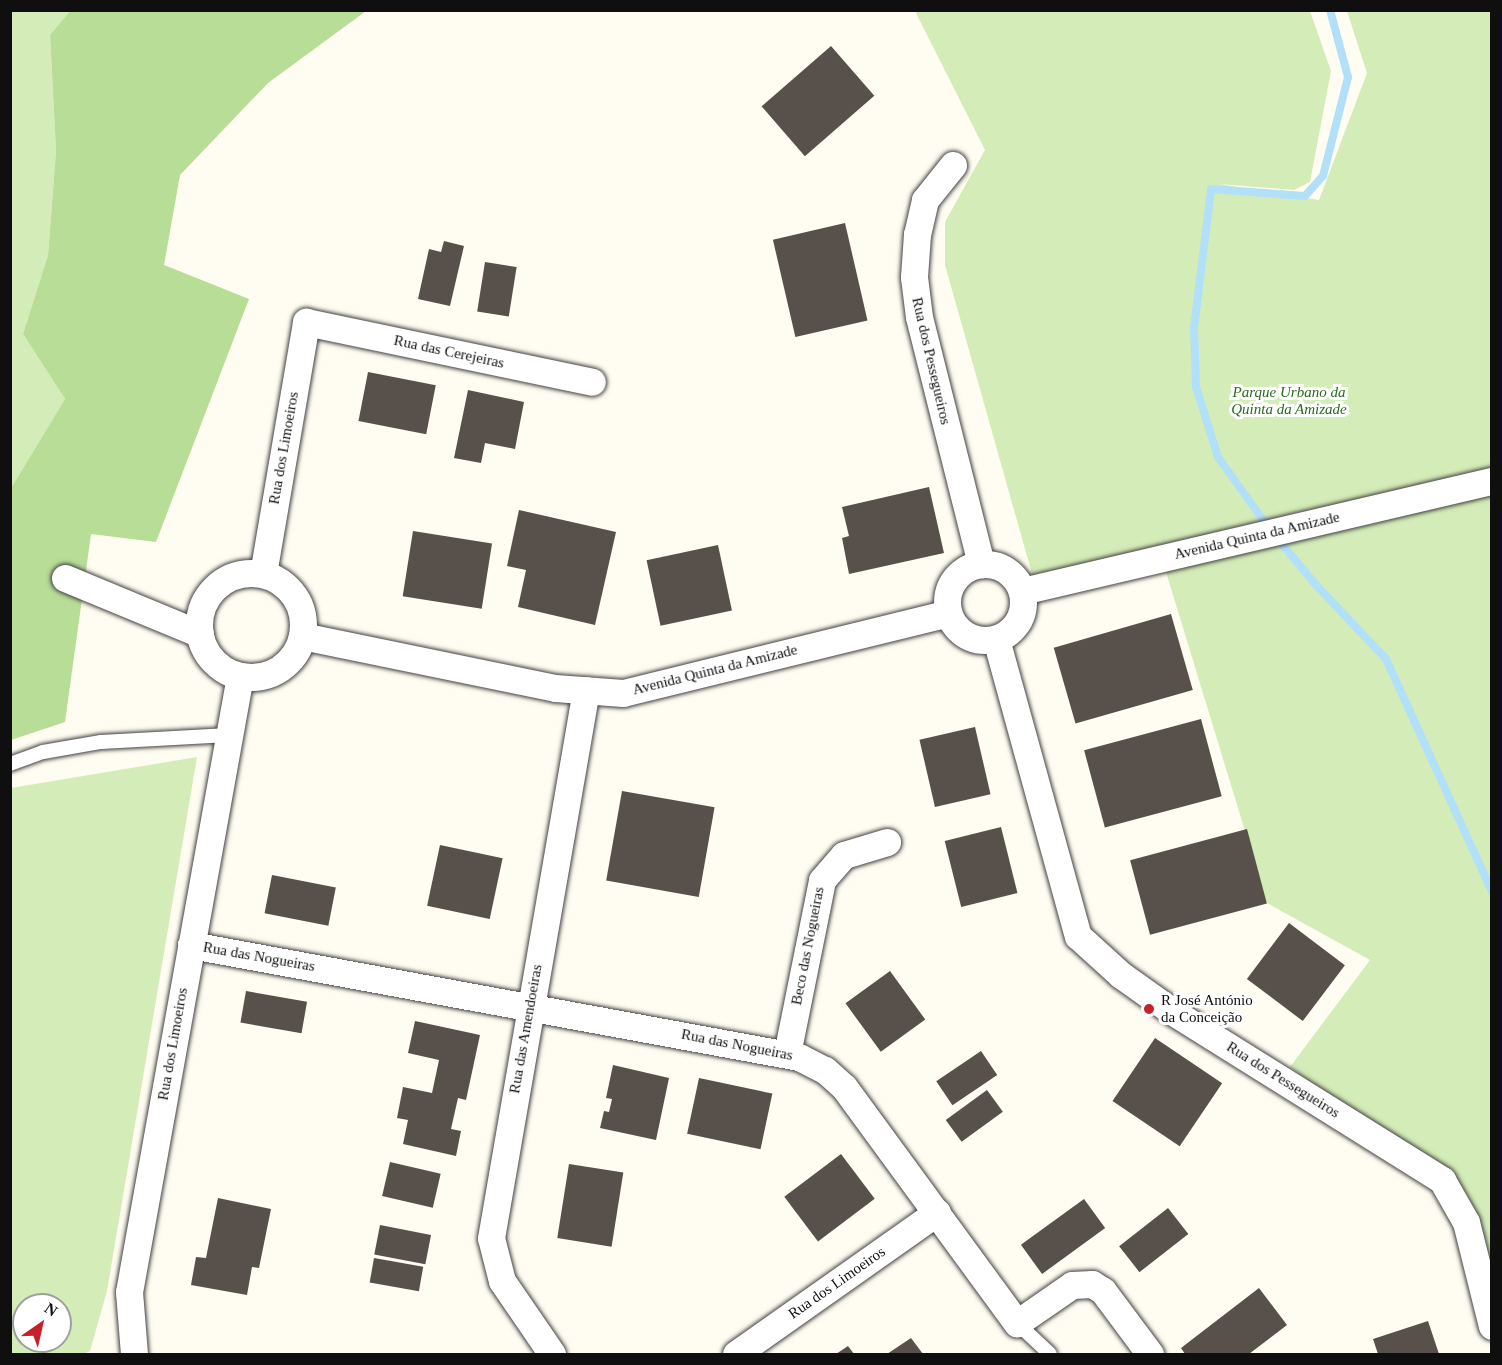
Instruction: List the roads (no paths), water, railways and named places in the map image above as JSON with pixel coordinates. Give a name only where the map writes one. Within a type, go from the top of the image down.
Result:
[{"type":"street","name":"Rua dos Pessegueiros","points":[[953,165],[925,200],[917,234],[914,277],[919,317],[981,564]]},
{"type":"street","name":"Rua das Cerejeiras","points":[[306,322],[592,382]]},
{"type":"street","name":"Rua dos Limoeiros","points":[[263,574],[306,322]]},
{"type":"street","name":"Avenida Quinta da Amizade","points":[[1022,591],[1491,481]]},
{"type":"street","points":[[981,564],[1003,568],[1015,578],[1022,591],[1023,606],[1019,620],[1009,632],[996,639],[981,640],[966,636],[955,626],[948,613],[946,598],[951,584],[960,572],[981,564]]},
{"type":"street","points":[[242,573],[263,574],[281,582],[296,597],[303,616],[302,636],[294,655],[279,669],[260,676],[240,676],[221,668],[207,653],[200,634],[200,613],[208,595],[223,581],[242,573]]},
{"type":"street","points":[[64,578],[200,634]]},
{"type":"street","name":"Avenida Quinta da Amizade","points":[[302,636],[555,688],[623,693],[948,613]]},
{"type":"street","name":"Rua dos Pessegueiros","points":[[996,639],[1078,936],[1121,975],[1170,1010],[1442,1180],[1466,1222],[1491,1326]]},
{"type":"street","name":"Rua dos Limoeiros","points":[[134,1354],[129,1292],[240,676]]},
{"type":"street","name":"Rua das Amendoeiras","points":[[552,1354],[502,1281],[490,1238],[586,690]]},
{"type":"street","name":"Beco das Nogueiras","points":[[787,1054],[822,880],[844,855],[887,842]]},
{"type":"street","name":"Rua das Nogueiras","points":[[191,945],[787,1054],[813,1064],[836,1078],[1017,1323]]},
{"type":"street","name":"Rua dos Limoeiros","points":[[736,1354],[937,1212]]},
{"type":"street","points":[[1017,1323],[1072,1285],[1092,1284],[1103,1291],[1150,1354]]},
{"type":"lane","points":[[10,764],[43,752],[100,742],[229,735]]},
{"type":"lane","points":[[1017,1323],[1050,1354]]},
{"type":"waterway","points":[[1268,527],[1218,457],[1196,387],[1194,328],[1211,189],[1305,196],[1323,176],[1348,77],[1330,10]]},
{"type":"waterway","points":[[1276,537],[1316,585],[1386,659],[1492,892]]},
{"type":"place","name":"R José António da Conceição","points":[[1149,1009]]},
{"type":"park label","name":"Parque Urbano da Quinta da Amizade","points":[[1289,400]]}]
